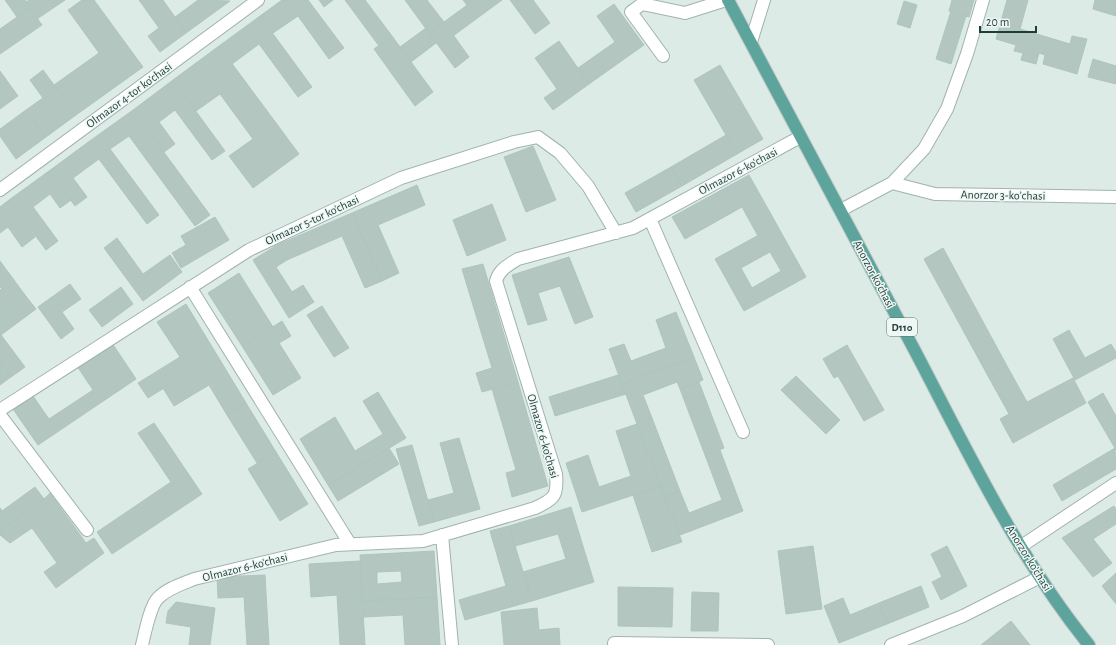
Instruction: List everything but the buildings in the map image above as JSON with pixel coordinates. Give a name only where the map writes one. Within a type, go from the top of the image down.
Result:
[{"type":"main road","name":"Anorzor ko'chasi","points":[[727,0],[751,42],[800,138],[841,210],[1020,548],[1089,645]]},
{"type":"street","name":"Olmazor 4-tor ko'chasi","points":[[0,190],[258,0]]},
{"type":"street","points":[[663,56],[632,12],[642,4],[684,13],[727,0]]},
{"type":"street","points":[[751,42],[764,0]]},
{"type":"street","points":[[841,210],[892,183],[924,149],[947,109],[983,0]]},
{"type":"street","name":"Olmazor 5-tor ko'chasi","points":[[0,410],[249,250],[401,178],[514,142],[538,137],[560,154],[588,186],[616,233]]},
{"type":"street","name":"Olmazor 6-ko'chasi","points":[[142,645],[148,618],[157,599],[173,588],[194,580],[336,545],[423,541],[535,508],[550,500],[557,489],[556,474],[496,281],[498,275],[506,267],[518,260],[632,228],[800,138]]},
{"type":"street","name":"Аnorzor 3-koʼchasi","points":[[892,183],[935,194],[1116,197]]},
{"type":"street","points":[[650,219],[743,432]]},
{"type":"street","points":[[190,287],[350,544]]},
{"type":"street","points":[[0,415],[87,530]]},
{"type":"street","points":[[1020,548],[1116,483]]},
{"type":"street","points":[[442,535],[452,645]]},
{"type":"street","points":[[891,645],[962,616],[1040,577]]},
{"type":"street","points":[[614,643],[768,645]]}]
